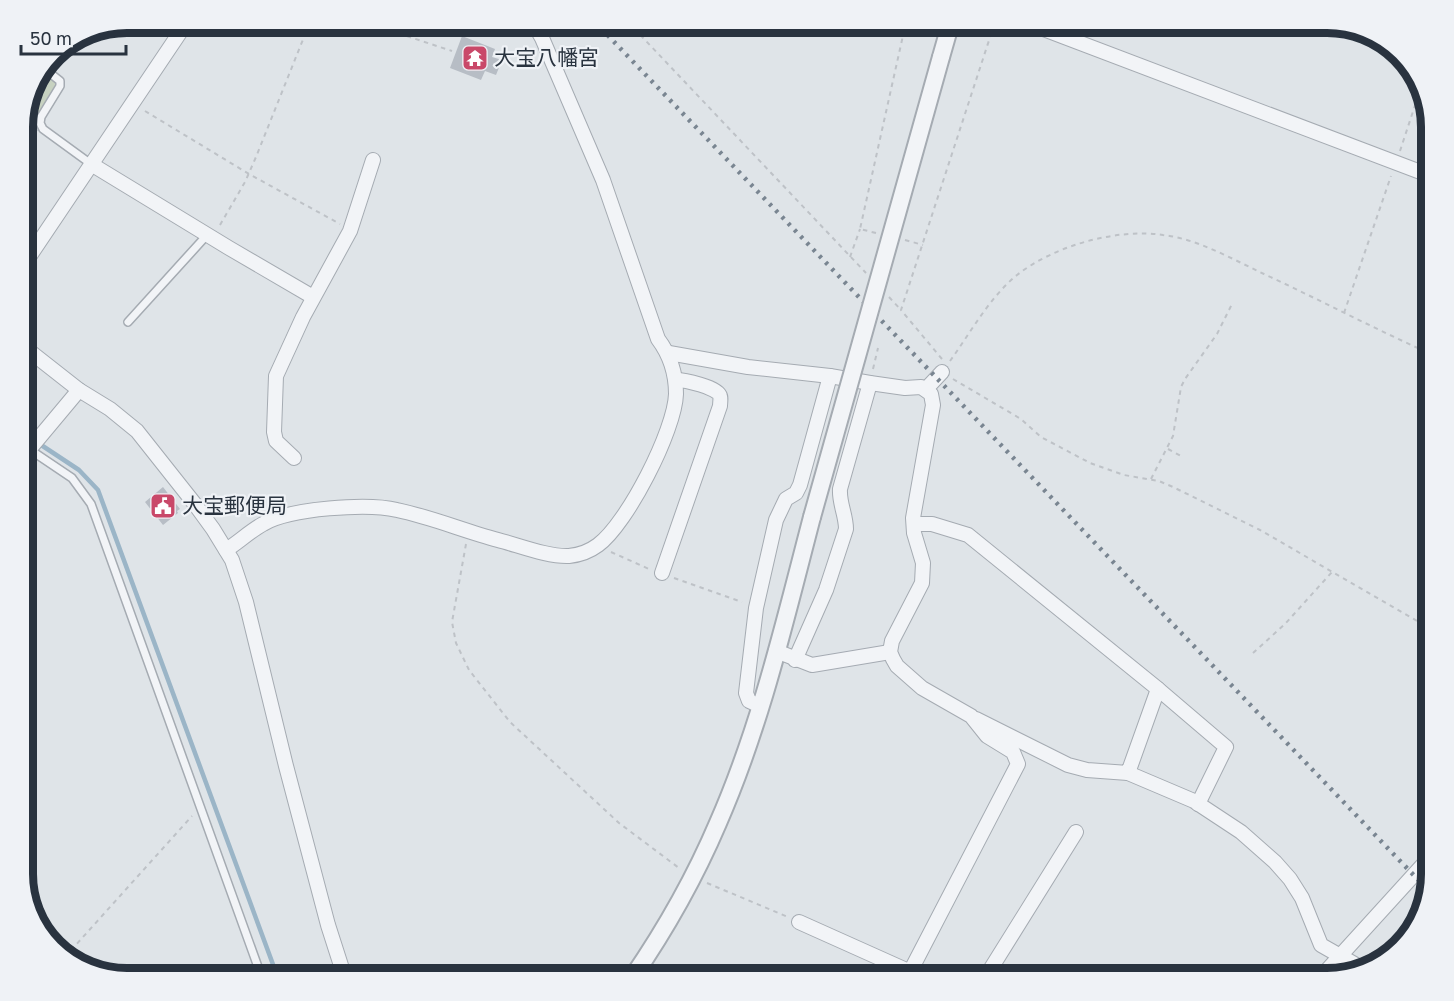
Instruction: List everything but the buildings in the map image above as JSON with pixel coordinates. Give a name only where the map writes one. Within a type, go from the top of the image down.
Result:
[{"type":"street","points":[[33,251],[180,33]]},
{"type":"street","points":[[226,550],[265,523],[296,513],[371,508],[396,510],[468,532],[560,555],[582,553],[600,544],[629,506],[656,459],[673,414],[676,380],[669,353],[658,339],[603,180],[539,33]]},
{"type":"street","points":[[638,968],[663,930],[692,877],[723,812],[745,753],[776,651],[948,33]]},
{"type":"street","points":[[1054,33],[1421,172]]},
{"type":"street","points":[[294,458],[276,441],[274,432],[276,376],[313,297],[350,229],[373,160]]},
{"type":"street","points":[[91,164],[209,237],[313,297]]},
{"type":"street","points":[[669,353],[748,367],[926,388],[931,394],[933,405],[914,506],[914,533],[923,563],[922,583],[892,640],[890,652],[897,666],[922,688],[971,716],[1068,765],[1088,770],[1128,773],[1198,804],[1241,832],[1275,862],[1290,879],[1302,898],[1321,945],[1355,964]]},
{"type":"street","points":[[33,354],[137,431],[194,503],[226,550],[236,570],[246,602],[286,766],[328,926],[342,968]]},
{"type":"street","points":[[926,388],[942,372]]},
{"type":"street","points":[[760,706],[749,701],[746,693],[756,608],[776,520],[786,499],[796,493],[800,485],[830,376]]},
{"type":"street","points":[[662,573],[721,397],[717,392],[693,382],[676,380]]},
{"type":"street","points":[[795,660],[826,590],[846,529],[846,520],[839,500],[840,489],[870,383]]},
{"type":"street","points":[[33,443],[79,390]]},
{"type":"street","points":[[914,524],[932,524],[968,535],[1158,688],[1226,747],[1198,804]]},
{"type":"street","points":[[776,651],[795,660],[812,664],[890,652]]},
{"type":"street","points":[[1128,773],[1158,688]]},
{"type":"street","points":[[971,716],[987,736],[1013,752],[1018,764]]},
{"type":"street","points":[[912,968],[1028,745]]},
{"type":"street","points":[[991,968],[1076,832]]},
{"type":"street","points":[[1329,968],[1421,867]]},
{"type":"street","points":[[800,922],[901,968]]},
{"type":"lane","points":[[50,73],[60,81],[60,86],[41,117],[40,123],[43,129],[91,164]]},
{"type":"lane","points":[[128,322],[209,237]]},
{"type":"lane","points":[[33,454],[72,478],[91,504],[258,968]]},
{"type":"path","points":[[209,237],[233,204],[249,174],[306,33]]},
{"type":"path","points":[[397,33],[452,51]]},
{"type":"path","points":[[638,33],[872,279]]},
{"type":"path","points":[[850,257],[860,229],[904,33]]},
{"type":"path","points":[[901,310],[991,33]]},
{"type":"path","points":[[1344,313],[1417,99]]},
{"type":"path","points":[[132,103],[249,174],[350,229]]},
{"type":"path","points":[[860,229],[881,234]]},
{"type":"path","points":[[886,295],[936,350],[946,366],[1000,293],[1035,263],[1054,253],[1099,239],[1124,234],[1147,234],[1177,238],[1222,254],[1421,349]]},
{"type":"path","points":[[902,240],[923,245]]},
{"type":"path","points":[[1151,479],[1173,436],[1181,387],[1217,334],[1233,302]]},
{"type":"path","points":[[870,383],[878,348]]},
{"type":"path","points":[[942,372],[1021,419],[1041,437],[1063,450],[1105,470],[1151,479],[1173,487],[1229,514],[1421,623]]},
{"type":"path","points":[[1167,449],[1181,456]]},
{"type":"path","points":[[468,532],[452,622],[456,643],[469,669],[510,722],[619,823],[692,877],[800,922]]},
{"type":"path","points":[[600,544],[624,558],[756,608]]},
{"type":"path","points":[[1253,653],[1285,624],[1332,572]]},
{"type":"path","points":[[71,949],[200,807]]},
{"type":"green space","points":[[49,75],[57,80],[55,89],[33,121],[36,102]]},
{"type":"waterway","points":[[33,440],[79,470],[98,490],[274,968]]},
{"type":"railway","points":[[606,33],[1420,882]]},
{"type":"place","name":"大宝八幡宮","points":[[475,58]]},
{"type":"place","name":"大宝郵便局","points":[[163,506]]}]
